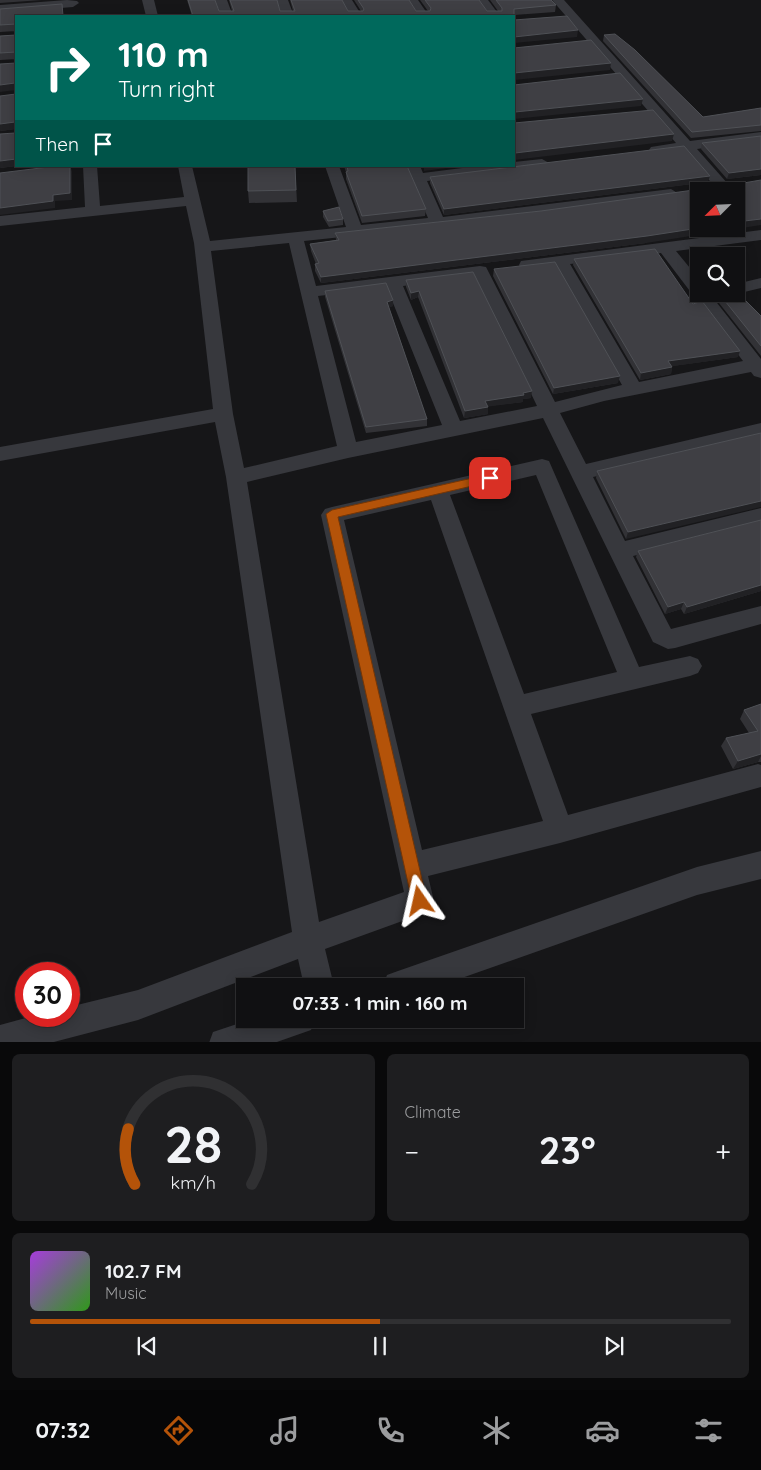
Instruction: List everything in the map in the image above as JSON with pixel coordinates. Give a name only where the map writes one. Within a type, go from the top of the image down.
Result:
[{"type":"street","points":[[148,0],[152,15]]},
{"type":"street","points":[[221,0],[227,15]]},
{"type":"street","points":[[282,0],[288,15]]},
{"type":"street","points":[[346,0],[355,15]]},
{"type":"street","points":[[412,0],[422,15]]},
{"type":"street","points":[[482,0],[493,15]]},
{"type":"street","points":[[558,0],[719,182]]},
{"type":"street","points":[[0,9],[73,2],[75,15]]},
{"type":"street","points":[[553,18],[572,16]]},
{"type":"street","points":[[576,43],[594,42]]},
{"type":"street","points":[[605,76],[624,74]]},
{"type":"street","points":[[637,112],[656,110]]},
{"type":"street","points":[[639,152],[761,136]]},
{"type":"street","points":[[515,165],[552,162]]},
{"type":"street","points":[[90,167],[93,211]]},
{"type":"street","points":[[185,167],[202,247],[223,414],[236,477],[308,940],[317,978]]},
{"type":"street","points":[[332,167],[355,231]]},
{"type":"street","points":[[437,222],[415,172],[484,167]]},
{"type":"street","points":[[202,247],[437,222],[684,192]]},
{"type":"street","points":[[0,221],[192,200]]},
{"type":"street","points":[[309,292],[761,235]]},
{"type":"street","points":[[295,236],[348,451]]},
{"type":"street","points":[[664,247],[690,277]]},
{"type":"street","points":[[560,261],[634,389]]},
{"type":"street","points":[[495,269],[548,410],[661,635],[668,639],[761,615]]},
{"type":"street","points":[[393,282],[453,429]]},
{"type":"street","points":[[745,287],[761,283]]},
{"type":"street","points":[[236,477],[348,451],[548,410],[634,389],[758,368],[711,302]]},
{"type":"street","points":[[0,454],[223,414]]},
{"type":"street","points":[[580,473],[761,430]]},
{"type":"street","points":[[0,1040],[138,1004],[273,956],[308,940],[420,901],[332,514],[542,466],[632,679]]},
{"type":"street","points":[[438,490],[560,830]]},
{"type":"street","points":[[619,551],[761,516]]},
{"type":"street","points":[[516,707],[690,666]]},
{"type":"street","points":[[412,866],[560,830],[758,776]]},
{"type":"street","points":[[421,978],[697,881],[761,865]]},
{"type":"street","points":[[224,1042],[270,1028]]},
{"type":"building","points":[[188,0],[215,0],[219,11],[234,11],[230,0],[277,0],[280,11],[295,11],[291,0],[342,0],[348,11],[363,11],[364,9],[358,0],[409,0],[416,11],[430,11],[431,8],[425,0],[479,0],[487,11],[502,11],[496,0],[551,0],[556,5],[514,9],[514,15],[193,15]]},
{"type":"building","points":[[62,4],[63,15],[15,15],[15,24],[0,25],[0,9]]},
{"type":"building","points":[[567,16],[578,30],[515,37],[515,20]]},
{"type":"building","points":[[615,34],[635,50],[703,117],[761,108],[761,125],[692,132],[604,35]]},
{"type":"building","points":[[15,35],[15,52],[0,53],[0,36]]},
{"type":"building","points":[[591,40],[611,63],[515,73],[515,48]]},
{"type":"building","points":[[15,63],[15,83],[0,85],[0,64]]},
{"type":"building","points":[[620,73],[643,99],[515,112],[515,85]]},
{"type":"building","points":[[15,94],[15,122],[0,124],[0,96]]},
{"type":"building","points":[[653,110],[674,134],[515,153],[515,123]]},
{"type":"building","points":[[15,133],[15,159],[0,161],[0,134]]},
{"type":"building","points":[[761,136],[761,169],[729,173],[702,143]]},
{"type":"building","points":[[684,146],[710,176],[444,209],[430,177]]},
{"type":"building","points":[[49,167],[70,167],[70,193],[53,195],[53,201],[0,208],[0,173]]},
{"type":"building","points":[[248,167],[295,167],[296,190],[248,191]]},
{"type":"building","points":[[347,167],[407,167],[426,209],[362,216],[346,172],[348,171]]},
{"type":"building","points":[[761,180],[761,219],[745,221],[745,183]]},
{"type":"building","points":[[690,191],[690,229],[647,236],[321,277],[315,264],[319,263],[310,244],[339,240],[335,233],[541,211]]},
{"type":"building","points":[[339,207],[343,219],[328,221],[323,211]]},
{"type":"building","points":[[655,249],[690,302],[693,304],[703,302],[740,351],[668,361],[672,367],[641,373],[574,259]]},
{"type":"building","points":[[555,262],[620,376],[554,388],[494,269]]},
{"type":"building","points":[[473,272],[532,391],[523,393],[524,395],[485,401],[488,407],[465,411],[419,291],[411,293],[406,280]]},
{"type":"building","points":[[386,283],[393,300],[387,302],[427,419],[366,427],[325,291]]},
{"type":"building","points":[[745,300],[761,316],[761,346],[726,302],[745,302]]},
{"type":"building","points":[[761,433],[761,501],[628,532],[597,471]]},
{"type":"building","points":[[761,520],[761,585],[687,607],[684,602],[668,607],[638,551]]},
{"type":"building","points":[[761,704],[761,754],[738,761],[726,738],[758,731],[744,710]]},
{"type":"route","points":[[420,901],[332,514],[490,478]]}]
